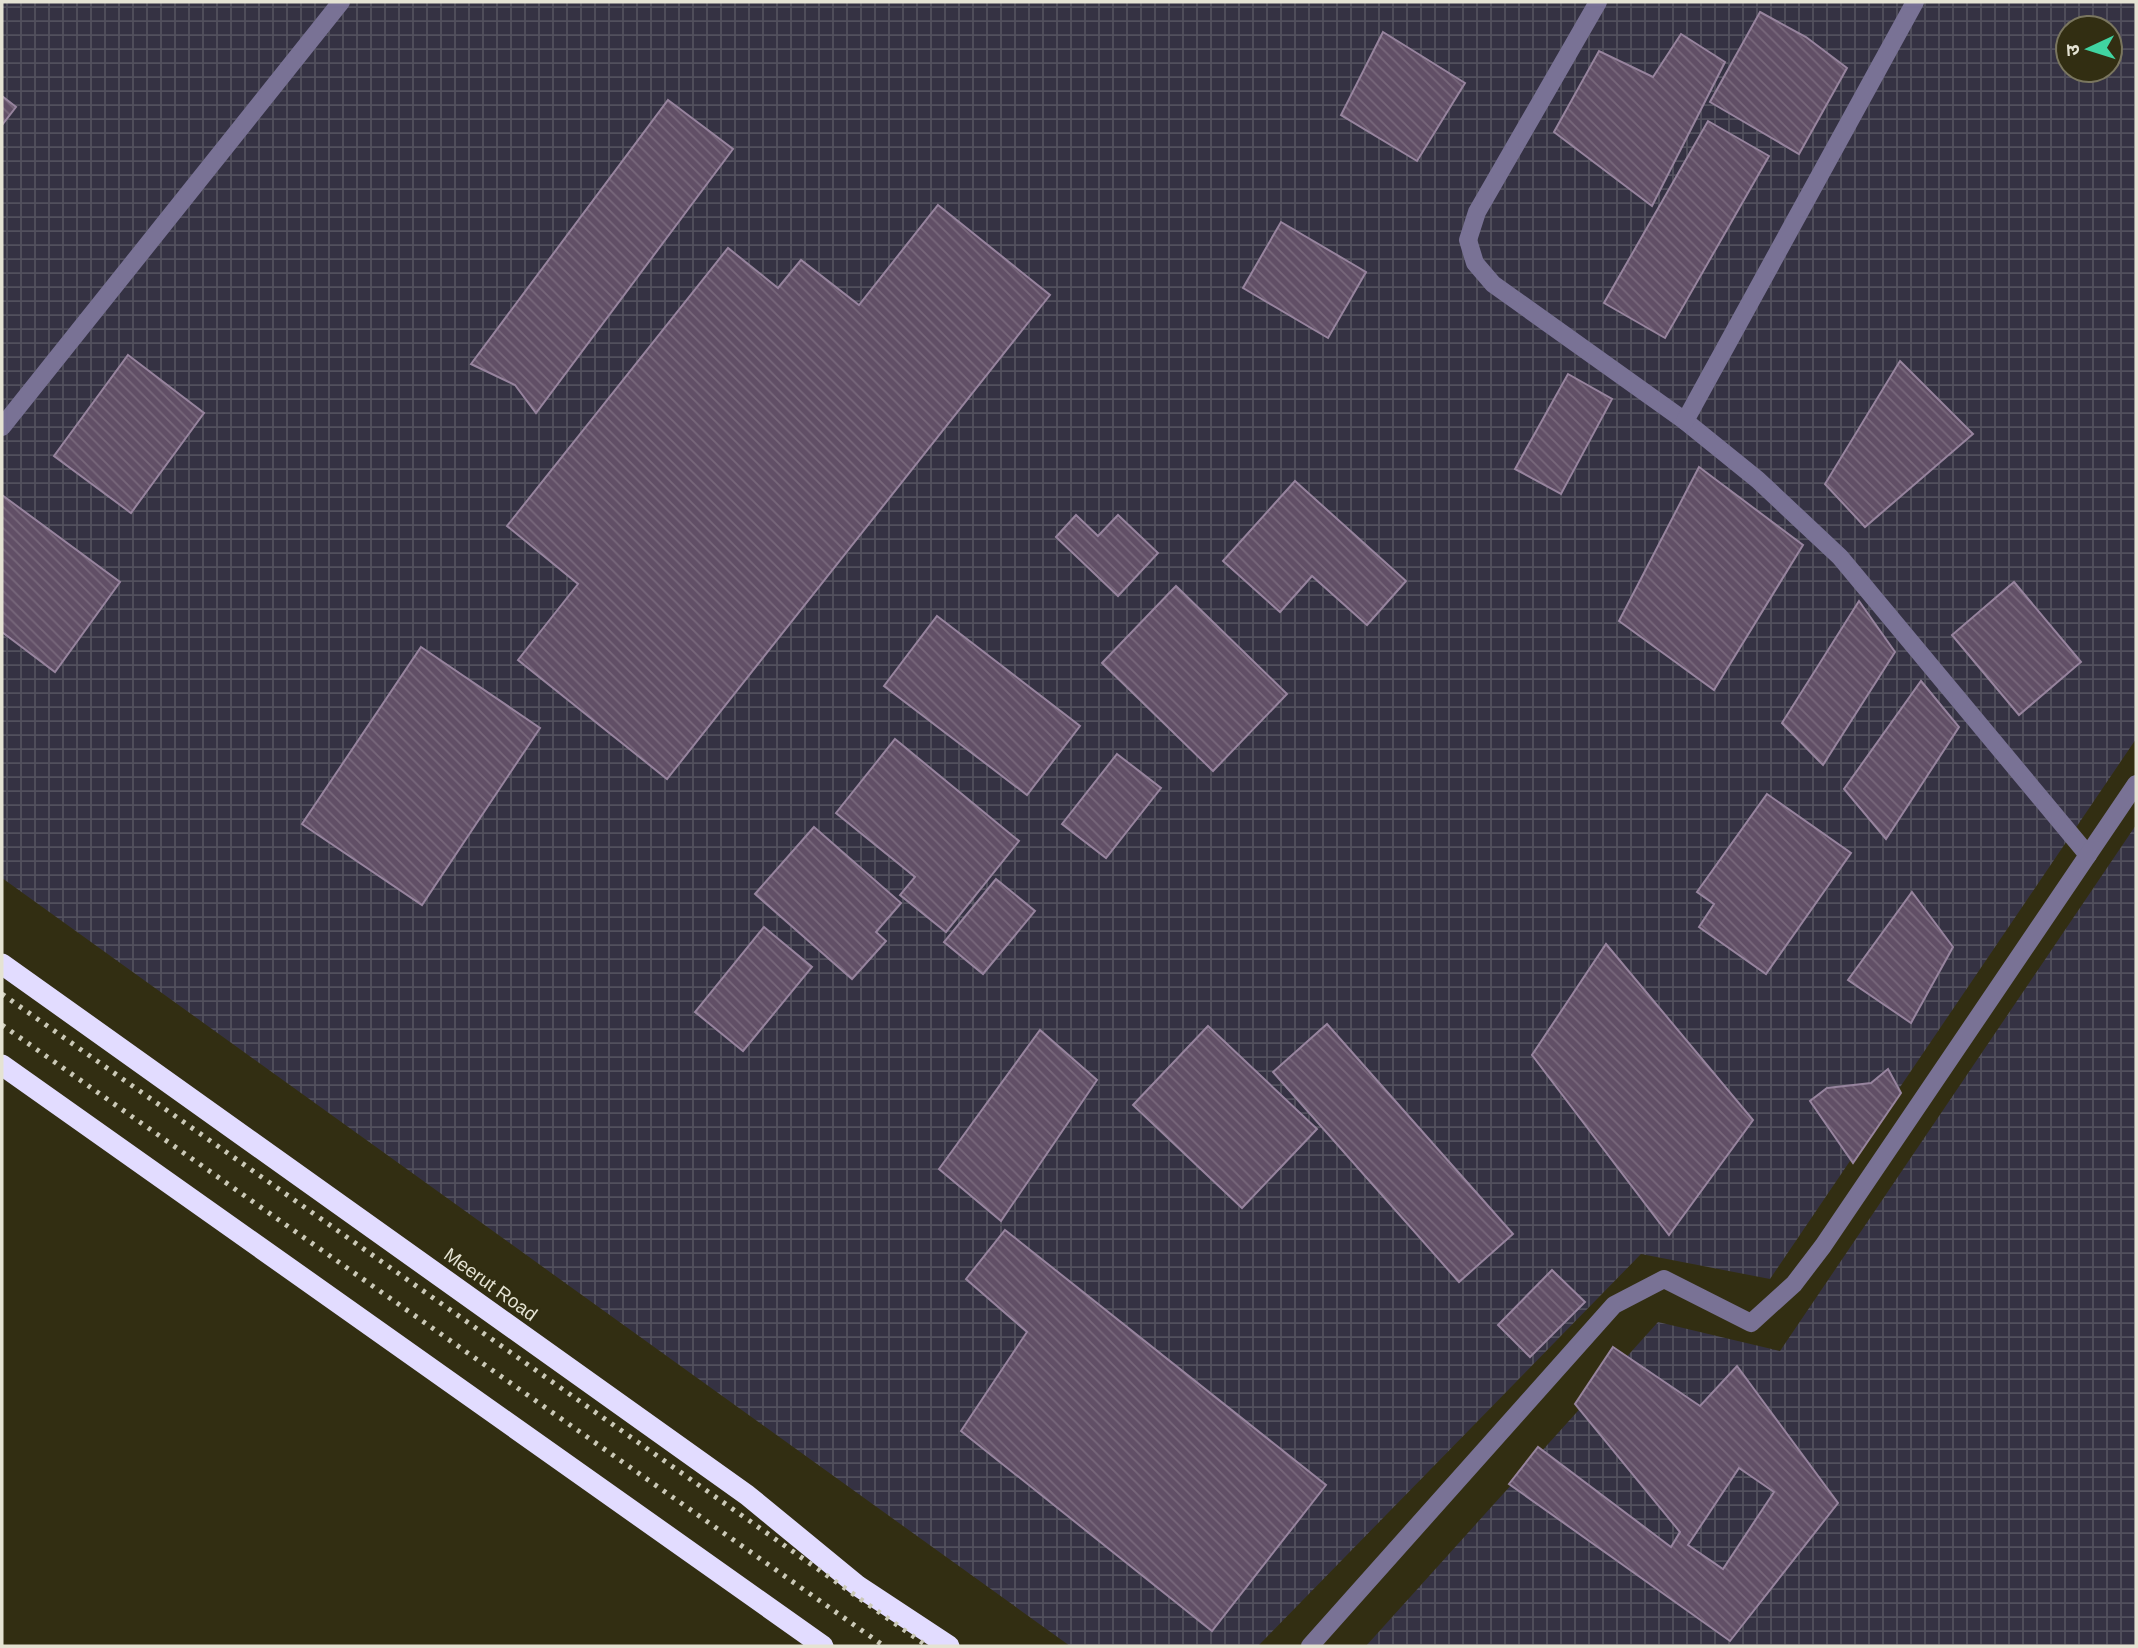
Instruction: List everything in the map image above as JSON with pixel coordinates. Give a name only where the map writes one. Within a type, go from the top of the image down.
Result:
[{"type":"highway","name":"Meerut Road","points":[[2,964],[747,1495],[858,1586],[949,1646]]},
{"type":"highway","points":[[2,1065],[823,1646]]},
{"type":"street","points":[[2,427],[341,2]]},
{"type":"street","points":[[1598,2],[1477,212],[1468,240],[1475,263],[1493,284],[1685,421],[1758,481],[1840,557],[2088,855]]},
{"type":"street","points":[[1685,421],[1915,2]]},
{"type":"street","points":[[1310,1646],[1614,1305],[1664,1279],[1751,1323],[1794,1284],[1823,1246],[2136,784]]},
{"type":"shaded area","points":[[2,2],[2136,2],[2136,739],[1770,1279],[1641,1254],[1258,1646],[1070,1646],[2,878]]},
{"type":"shaded area","points":[[2136,825],[2136,1646],[1366,1646],[1658,1322],[1780,1351]]},
{"type":"building","points":[[1760,12],[1806,37],[1847,68],[1799,154],[1710,102]]},
{"type":"building","points":[[1383,32],[1465,83],[1417,161],[1341,115]]},
{"type":"building","points":[[1681,34],[1725,62],[1652,206],[1554,132],[1599,51],[1653,77]]},
{"type":"building","points":[[2,96],[16,107],[2,125]]},
{"type":"building","points":[[668,100],[733,149],[536,413],[515,385],[471,364]]},
{"type":"building","points":[[1708,121],[1769,156],[1665,338],[1604,303]]},
{"type":"building","points":[[938,205],[1050,295],[667,779],[518,660],[578,584],[507,526],[728,248],[778,288],[801,260],[859,305]]},
{"type":"building","points":[[1281,222],[1366,272],[1328,338],[1243,288]]},
{"type":"building","points":[[128,355],[204,413],[131,513],[54,456]]},
{"type":"building","points":[[1900,361],[1973,434],[1865,527],[1825,484]]},
{"type":"building","points":[[1568,374],[1612,399],[1561,494],[1515,469]]},
{"type":"building","points":[[1699,467],[1803,545],[1714,690],[1619,621]]},
{"type":"building","points":[[1295,481],[1406,581],[1367,625],[1312,576],[1280,612],[1223,561]]},
{"type":"building","points":[[2,495],[120,582],[55,672],[2,632]]},
{"type":"building","points":[[1076,515],[1098,536],[1118,515],[1158,553],[1118,596],[1056,537]]},
{"type":"building","points":[[2014,582],[2081,662],[2019,715],[1952,635]]},
{"type":"building","points":[[1176,586],[1287,694],[1213,771],[1102,663]]},
{"type":"building","points":[[1859,601],[1895,652],[1823,765],[1782,723]]},
{"type":"building","points":[[937,616],[1080,726],[1027,795],[884,686]]},
{"type":"building","points":[[421,647],[540,728],[422,905],[302,824]]},
{"type":"building","points":[[1921,681],[1959,727],[1886,839],[1844,789]]},
{"type":"building","points":[[895,739],[1019,841],[946,932],[900,895],[915,877],[836,813]]},
{"type":"building","points":[[1117,754],[1161,788],[1106,858],[1062,824]]},
{"type":"building","points":[[1767,794],[1851,853],[1766,974],[1699,927],[1714,904],[1697,892]]},
{"type":"building","points":[[814,827],[901,903],[876,932],[886,941],[852,979],[755,894]]},
{"type":"building","points":[[996,879],[1035,911],[983,974],[944,942]]},
{"type":"building","points":[[1912,892],[1953,947],[1911,1023],[1848,980]]},
{"type":"building","points":[[764,927],[812,967],[743,1051],[695,1012]]},
{"type":"building","points":[[1606,944],[1753,1120],[1669,1235],[1532,1055]]},
{"type":"building","points":[[1327,1024],[1513,1234],[1459,1282],[1273,1072]]},
{"type":"building","points":[[1208,1026],[1317,1129],[1242,1208],[1133,1105]]},
{"type":"building","points":[[1040,1030],[1097,1080],[1001,1221],[939,1169]]},
{"type":"building","points":[[1888,1069],[1901,1093],[1853,1163],[1810,1101],[1827,1088],[1871,1083]]},
{"type":"building","points":[[1005,1230],[1326,1485],[1212,1631],[961,1431],[1027,1332],[966,1279]]},
{"type":"building","points":[[1552,1270],[1585,1302],[1530,1357],[1498,1325]]},
{"type":"building","points":[[1613,1347],[1700,1406],[1737,1366],[1838,1503],[1730,1641],[1509,1484],[1538,1447],[1671,1547],[1680,1532],[1575,1404]],"holes":[[[1739,1468],[1774,1492],[1723,1569],[1688,1545]]]},
{"type":"railway","points":[[2,994],[927,1646]]},
{"type":"railway","points":[[2,1025],[884,1646]]}]
